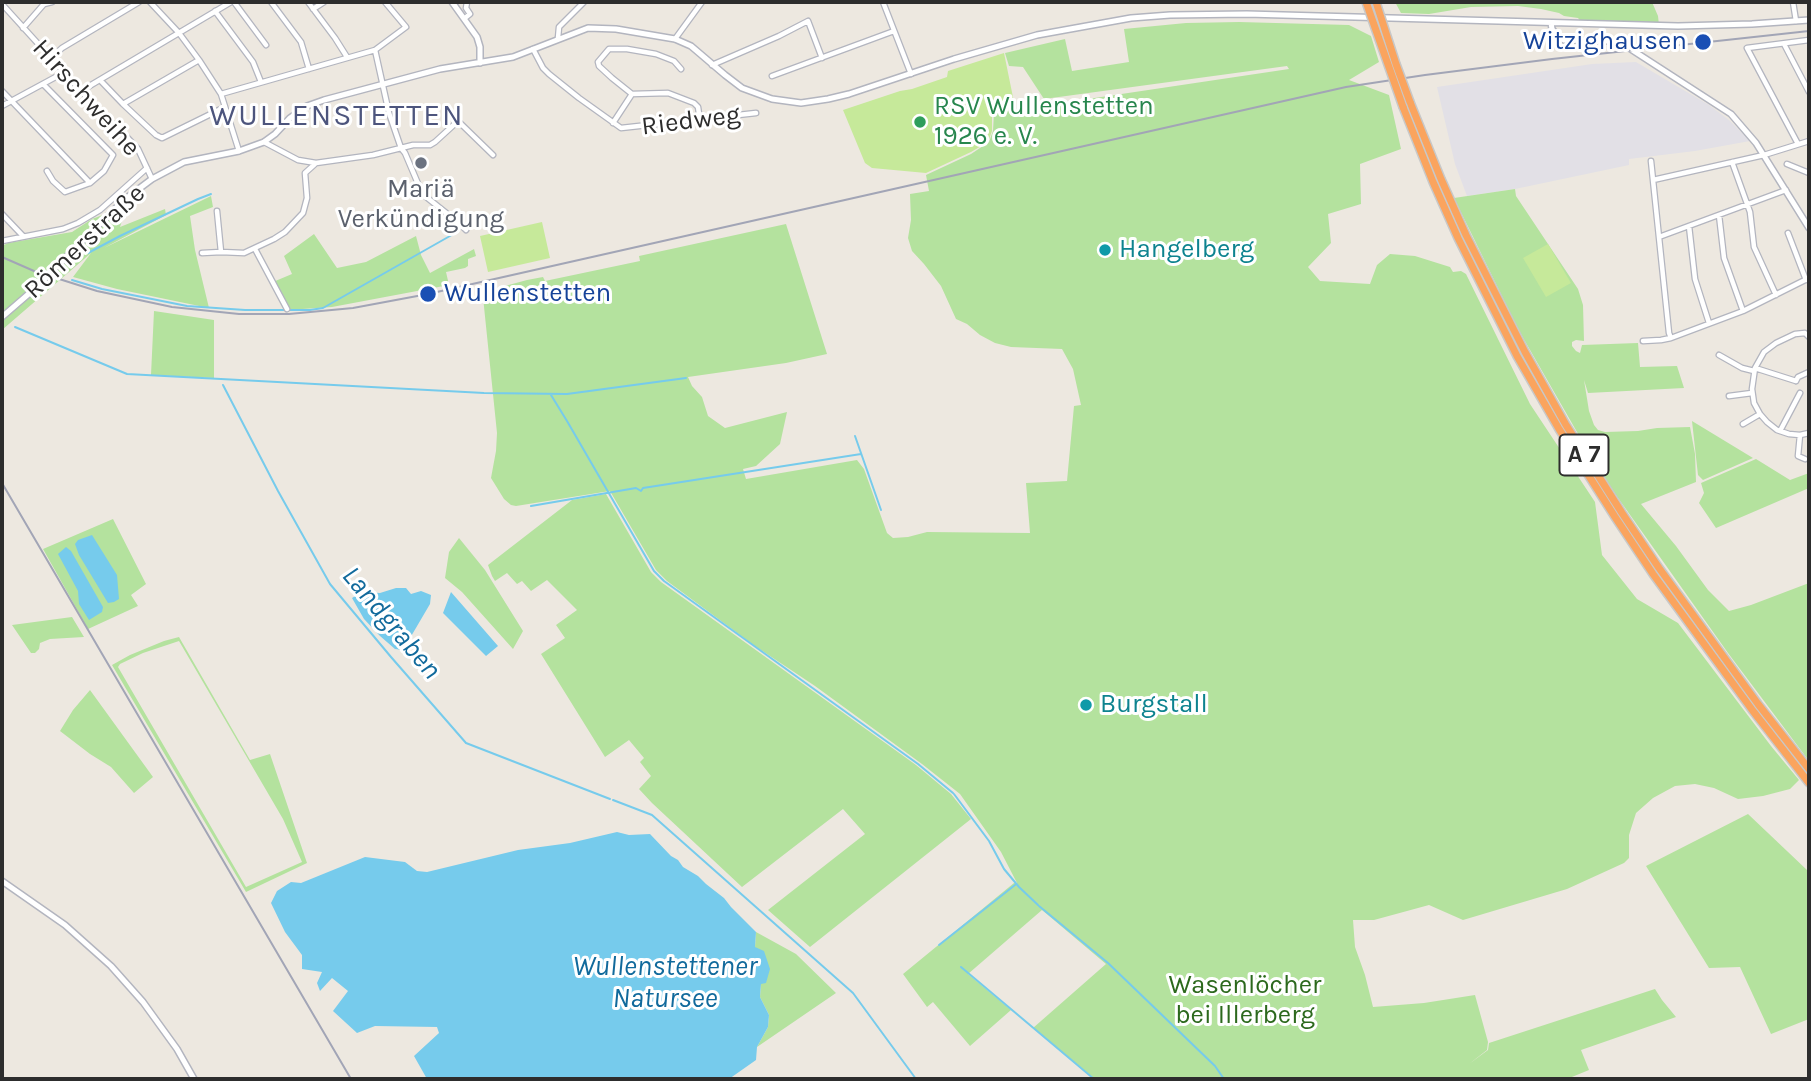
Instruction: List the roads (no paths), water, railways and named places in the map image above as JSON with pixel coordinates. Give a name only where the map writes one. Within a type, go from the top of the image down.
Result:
[{"type":"highway","name":"A 7","points":[[1366,2],[1407,104],[1506,326],[1565,439],[1637,551],[1809,783]]},
{"type":"highway","name":"A 7","points":[[1376,2],[1407,104]]},
{"type":"highway","name":"A 7","points":[[1513,339],[1622,513],[1700,626],[1809,769]]},
{"type":"main road","points":[[452,2],[479,41],[480,62]]},
{"type":"main road","name":"Römerstraße","points":[[2,317],[39,285],[124,200],[152,179],[184,162],[239,151],[264,142],[307,106],[324,100],[446,68],[513,57],[588,28],[597,27],[675,39],[691,46],[742,88],[787,102],[802,103],[838,97],[1037,35],[1131,18],[1247,14],[1678,26],[1809,20]]},
{"type":"main road","points":[[1551,23],[1555,33],[1564,40],[1609,41],[1626,46],[1731,114],[1764,155],[1809,228]]},
{"type":"main road","points":[[2,881],[65,925],[111,966],[143,1002],[177,1049],[194,1079]]},
{"type":"street","points":[[23,28],[44,4],[52,2]]},
{"type":"street","points":[[50,59],[62,48],[139,2]]},
{"type":"street","points":[[150,2],[179,33],[221,94],[239,151]]},
{"type":"street","points":[[81,91],[232,2],[266,45]]},
{"type":"street","points":[[271,2],[300,42],[309,69]]},
{"type":"street","points":[[308,2],[347,58]]},
{"type":"street","points":[[313,9],[324,2]]},
{"type":"street","points":[[221,94],[375,50],[406,27],[385,2]]},
{"type":"street","points":[[465,18],[470,14],[466,8],[467,2]]},
{"type":"street","points":[[558,38],[559,27],[584,2]]},
{"type":"street","points":[[675,39],[702,2]]},
{"type":"street","points":[[883,2],[911,74]]},
{"type":"street","points":[[1793,2],[1796,21]]},
{"type":"street","name":"Hirschweihe","points":[[2,4],[63,73],[138,149],[152,179]]},
{"type":"street","points":[[215,11],[253,62],[261,82]]},
{"type":"street","points":[[712,65],[808,22],[822,58]]},
{"type":"street","points":[[772,76],[894,31]]},
{"type":"street","points":[[1798,144],[1747,48],[1809,40]]},
{"type":"street","points":[[1784,44],[1809,92]]},
{"type":"street","name":"Riedweg","points":[[533,49],[549,74],[621,128],[756,113]]},
{"type":"street","points":[[681,69],[674,61],[656,54],[627,49],[608,49],[598,62],[599,66],[632,94],[668,93],[694,103],[698,107],[700,120]]},
{"type":"street","points":[[375,50],[389,113],[401,148],[425,196],[466,230]]},
{"type":"street","points":[[123,104],[199,60]]},
{"type":"street","points":[[2,106],[63,73]]},
{"type":"street","points":[[100,80],[162,138],[225,107]]},
{"type":"street","points":[[43,84],[113,155],[104,171],[90,183],[65,192],[47,171]]},
{"type":"street","points":[[2,90],[90,183]]},
{"type":"street","points":[[613,123],[632,94]]},
{"type":"street","points":[[264,142],[298,160],[316,163],[373,155],[412,145],[430,145],[458,121],[493,155]]},
{"type":"street","points":[[1653,180],[1764,155],[1809,141]]},
{"type":"street","points":[[1651,161],[1671,338]]},
{"type":"street","points":[[1732,162],[1748,204],[1755,247],[1776,295]]},
{"type":"street","points":[[202,253],[240,254],[274,239],[300,217],[305,208],[305,173],[316,163]]},
{"type":"street","points":[[1787,164],[1809,173]]},
{"type":"street","points":[[2,241],[63,229],[85,219],[100,210],[147,168]]},
{"type":"street","points":[[1659,237],[1786,190]]},
{"type":"street","points":[[217,211],[220,252]]},
{"type":"street","points":[[2,214],[24,237]]},
{"type":"street","points":[[1719,215],[1724,258],[1743,311]]},
{"type":"street","points":[[1689,226],[1695,279],[1709,323]]},
{"type":"street","points":[[1643,341],[1671,338],[1743,311],[1807,279],[1788,233]]},
{"type":"street","points":[[255,249],[287,309]]},
{"type":"street","points":[[1807,335],[1795,334],[1764,352],[1754,370],[1752,393],[1754,403],[1767,422],[1790,434],[1809,433]]},
{"type":"street","points":[[1719,355],[1742,368],[1796,381]]},
{"type":"street","points":[[1796,381],[1798,377],[1809,372]]},
{"type":"street","points":[[1780,431],[1800,393],[1796,381]]},
{"type":"street","points":[[1729,396],[1752,393]]},
{"type":"street","points":[[1800,393],[1808,393]]},
{"type":"street","points":[[1743,424],[1760,414]]},
{"type":"street","points":[[1800,435],[1798,456],[1805,459]]},
{"type":"water","points":[[92,535],[117,575],[119,599],[114,602],[108,603],[75,544],[78,540]]},
{"type":"water","points":[[66,547],[71,551],[103,607],[102,612],[89,620],[79,604],[78,591],[58,554]]},
{"type":"water","points":[[406,588],[411,594],[421,591],[431,595],[430,604],[403,650],[395,649],[380,636],[364,619],[352,598],[362,592],[380,593]]},
{"type":"water","points":[[451,592],[498,646],[486,656],[443,613]]},
{"type":"water","name":"Wullenstettener Natursee","points":[[617,832],[629,835],[650,834],[683,867],[724,898],[756,932],[755,947],[764,951],[770,969],[766,983],[761,984],[760,997],[769,1015],[768,1027],[757,1047],[756,1060],[729,1079],[427,1079],[414,1056],[439,1033],[437,1027],[375,1026],[357,1033],[333,1011],[348,991],[332,978],[320,991],[317,983],[322,972],[302,969],[302,955],[285,932],[271,903],[277,891],[291,882],[301,883],[365,857],[405,862],[417,871],[427,872],[518,850],[570,843]]},
{"type":"waterway","points":[[88,253],[211,194]]},
{"type":"waterway","points":[[72,280],[102,289],[187,306],[245,310],[310,310],[323,308],[457,232]]},
{"type":"waterway","points":[[15,327],[127,374],[484,393],[567,394],[686,378]]},
{"type":"waterway","name":"Landgraben","points":[[223,385],[330,584],[466,743],[610,799]]},
{"type":"waterway","points":[[551,395],[654,571],[664,581],[918,764],[953,793]]},
{"type":"waterway","points":[[855,436],[881,510]]},
{"type":"waterway","points":[[531,506],[636,488],[641,491],[643,488],[861,454]]},
{"type":"waterway","points":[[954,794],[989,841],[1004,869],[1038,905]]},
{"type":"waterway","name":"Landgraben","points":[[613,800],[652,815],[853,993],[916,1079]]},
{"type":"waterway","points":[[939,945],[1015,885]]},
{"type":"waterway","points":[[1039,906],[1108,963],[1215,1066],[1224,1079]]},
{"type":"waterway","points":[[961,967],[1094,1079]]},
{"type":"railway","points":[[2,257],[34,271],[97,291],[172,307],[239,314],[289,314],[353,308],[428,294],[1346,87],[1552,59],[1809,31]]},
{"type":"railway","points":[[2,483],[351,1079]]},
{"type":"place","name":"Witzighausen","points":[[1703,42]]},
{"type":"place","name":"RSV Wullenstetten 1926 e. V.","points":[[920,122]]},
{"type":"place","name":"Mariä Verkündigung","points":[[421,163]]},
{"type":"place","name":"Hangelberg","points":[[1105,250]]},
{"type":"place","name":"Wullenstetten","points":[[428,294]]},
{"type":"place","name":"Burgstall","points":[[1086,705]]},
{"type":"district","name":"WULLENSTETTEN","points":[[337,116]]},
{"type":"park label","name":"Wasenlöcher bei Illerberg","points":[[1245,1001]]}]
